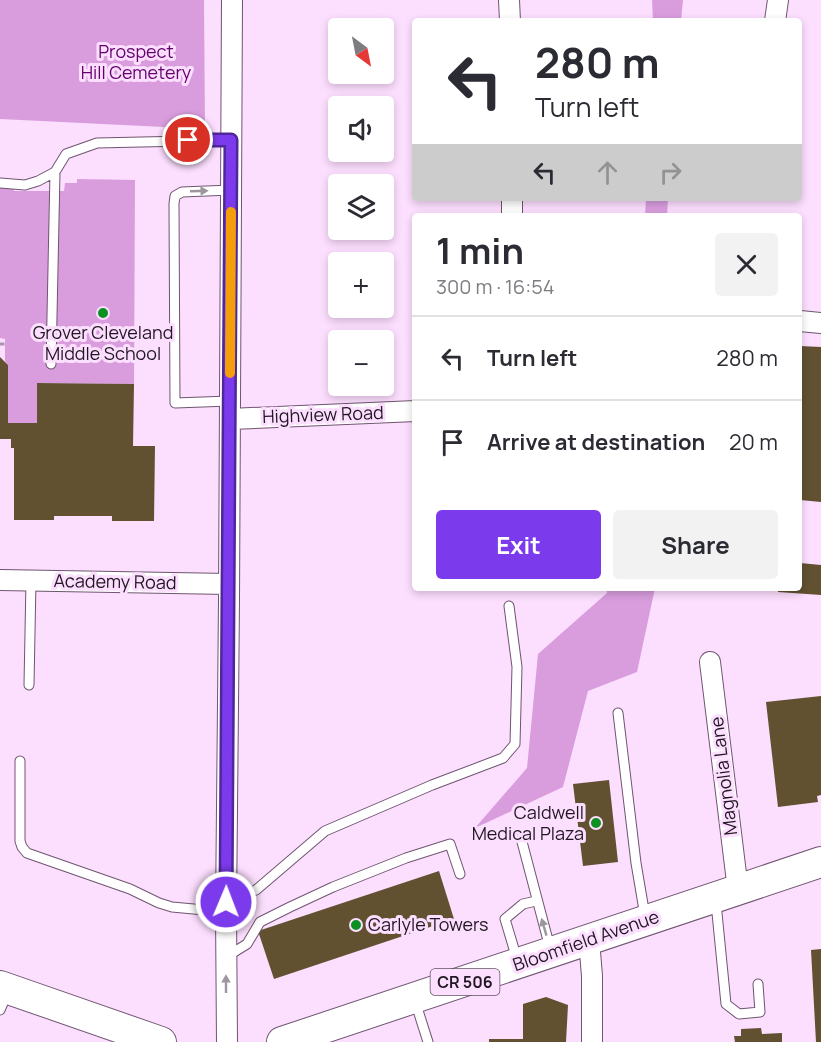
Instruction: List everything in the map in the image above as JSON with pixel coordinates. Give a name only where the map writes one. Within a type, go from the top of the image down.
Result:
[{"type":"main road","name":"Bloomfield Avenue","points":[[282,1042],[324,1032],[821,862]]},
{"type":"main road","points":[[3,995],[161,1042]]},
{"type":"street","points":[[227,1042],[232,0]]},
{"type":"street","points":[[509,0],[510,18]]},
{"type":"street","points":[[775,18],[778,0]]},
{"type":"street","points":[[802,321],[821,323]]},
{"type":"street","name":"Highview Road","points":[[230,410],[412,411]]},
{"type":"street","name":"Academy Road","points":[[0,580],[229,584]]},
{"type":"street","name":"Magnolia Lane","points":[[710,662],[727,894]]},
{"type":"street","points":[[589,940],[592,976],[592,1042]]},
{"type":"lane","points":[[51,363],[55,172],[66,154],[97,143],[231,140]]},
{"type":"lane","points":[[0,183],[25,184],[38,181],[55,172]]},
{"type":"lane","points":[[230,410],[175,403],[174,204],[175,196],[182,192],[231,190]]},
{"type":"lane","points":[[28,685],[31,580]]},
{"type":"lane","points":[[20,761],[20,840],[22,848],[27,853],[130,889],[165,905],[226,907],[256,890],[326,831],[503,758],[515,744],[517,667],[509,606]]},
{"type":"lane","points":[[618,713],[636,863],[646,921]]},
{"type":"lane","points":[[521,838],[552,953]]},
{"type":"lane","points":[[226,957],[247,944],[260,922],[333,887],[406,858],[450,844],[460,874]]},
{"type":"lane","points":[[727,894],[726,1004],[739,1014],[760,1012],[758,984]]},
{"type":"lane","points":[[519,964],[506,919],[523,904],[537,901]]},
{"type":"lane","points":[[415,999],[428,1042]]},
{"type":"path","points":[[0,344],[5,344]]},
{"type":"green space","name":"Prospect Hill Cemetery","points":[[0,0],[204,0],[205,129],[0,119]]},
{"type":"green space","points":[[652,0],[683,0],[681,18],[653,18]]},
{"type":"green space","points":[[77,179],[135,180],[134,384],[37,383],[37,423],[8,423],[8,365],[5,361],[5,339],[0,338],[0,186],[13,187],[14,191],[64,191],[65,183],[77,183]]},
{"type":"green space","points":[[646,201],[668,201],[667,213],[645,213]]},
{"type":"green space","points":[[607,591],[654,591],[637,672],[588,691],[563,787],[475,828],[527,768],[538,654]]},
{"type":"building","points":[[802,346],[821,347],[821,502],[802,500]]},
{"type":"building","name":"Grover Cleveland Middle School","points":[[0,357],[8,365],[8,423],[37,423],[37,383],[134,384],[133,446],[155,446],[154,521],[112,521],[112,516],[54,516],[54,520],[14,520],[14,448],[11,448],[11,439],[0,439]]},
{"type":"building","points":[[802,563],[821,565],[821,595],[778,592],[802,591]]},
{"type":"building","points":[[821,696],[821,795],[817,796],[818,802],[778,807],[766,702]]},
{"type":"building","name":"Caldwell Medical Plaza","points":[[609,780],[618,862],[583,866],[573,784]]},
{"type":"building","name":"Carlyle Towers","points":[[439,871],[454,919],[274,979],[258,931]]},
{"type":"building","points":[[821,949],[821,1042],[816,1042],[811,950]]},
{"type":"building","points":[[546,997],[568,1005],[566,1042],[489,1042],[489,1039],[523,1039],[523,1004]]},
{"type":"building","points":[[761,1028],[762,1034],[782,1033],[782,1042],[735,1042],[734,1036],[741,1036],[741,1029]]},
{"type":"slow traffic","points":[[230,373],[231,212]]},
{"type":"place","name":"Grover Cleveland Middle School","points":[[103,313]]},
{"type":"place","name":"Caldwell Medical Plaza","points":[[596,823]]},
{"type":"place","name":"Carlyle Towers","points":[[356,925]]},
{"type":"route","points":[[188,140],[231,140],[230,600],[226,902]]}]
